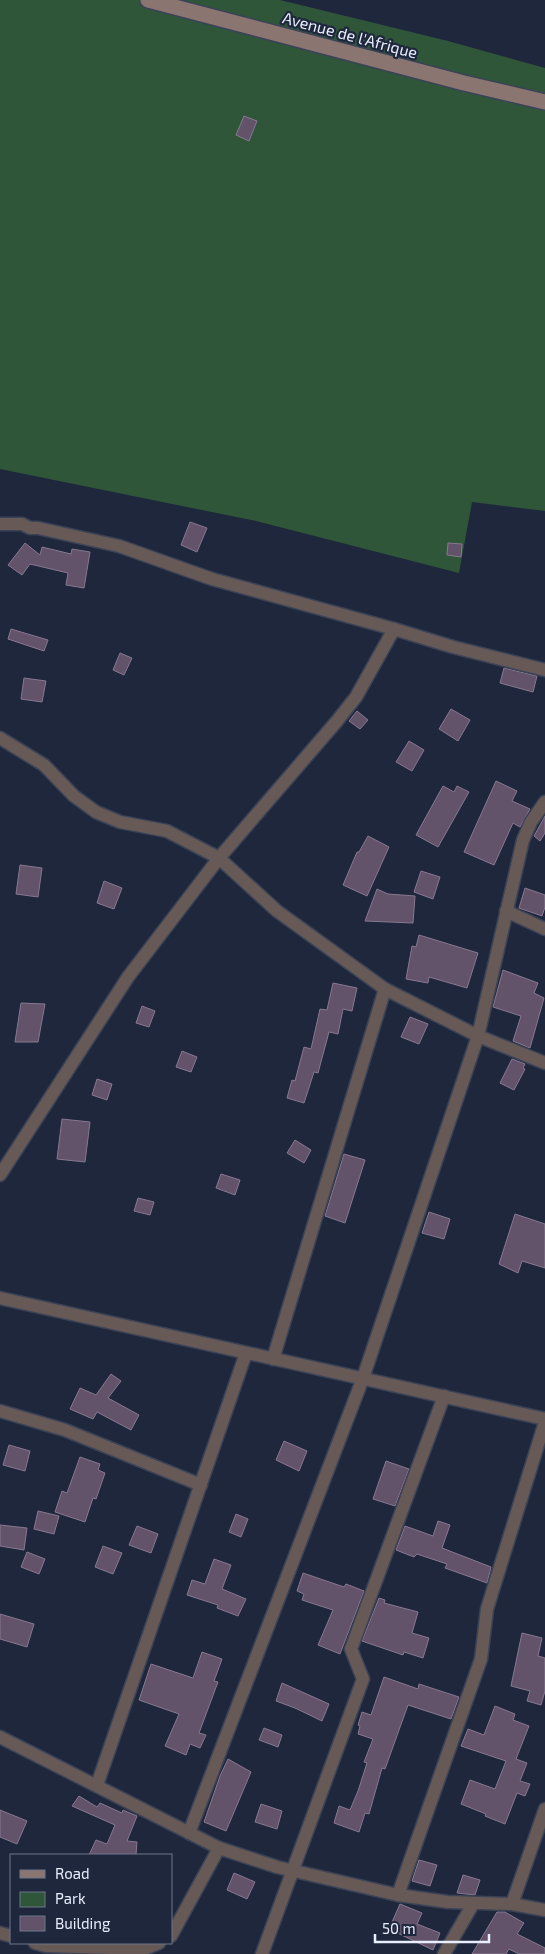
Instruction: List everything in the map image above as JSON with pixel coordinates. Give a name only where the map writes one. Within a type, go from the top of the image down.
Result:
[{"type":"main road","name":"Avenue de l'Afrique","points":[[148,0],[464,83],[545,102]]},
{"type":"street","points":[[0,524],[22,524],[30,528],[38,528],[118,546],[212,579],[453,647],[545,670]]},
{"type":"street","points":[[0,1175],[128,977],[219,858],[356,697],[394,629]]},
{"type":"street","points":[[0,738],[44,765],[74,796],[96,812],[120,822],[167,830],[219,858],[277,911],[385,989],[478,1036],[545,1062]]},
{"type":"street","points":[[189,1833],[363,1378],[478,1036],[523,840],[531,822],[545,802]]},
{"type":"street","points":[[506,911],[545,929]]},
{"type":"street","points":[[273,1359],[385,989]]},
{"type":"street","points":[[0,1298],[545,1420],[487,1609],[481,1659],[398,1895]]},
{"type":"street","points":[[97,1785],[246,1353]]},
{"type":"street","points":[[262,1954],[363,1678],[351,1649],[444,1396]]},
{"type":"street","points":[[0,1411],[65,1430],[201,1485]]},
{"type":"street","points":[[0,1737],[219,1848],[292,1870],[398,1895],[473,1904],[512,1904],[545,1910]]},
{"type":"street","points":[[512,1904],[545,1809]]},
{"type":"street","points":[[172,1934],[219,1848]]},
{"type":"street","points":[[444,1954],[473,1904]]},
{"type":"street","points":[[39,1944],[143,1952],[157,1944]]},
{"type":"green space","points":[[0,0],[280,0],[448,41],[545,68],[545,511],[472,502],[459,573],[256,521],[0,469]]},
{"type":"building","points":[[244,116],[257,121],[249,141],[236,135]]},
{"type":"building","points":[[190,522],[207,528],[197,552],[181,545]]},
{"type":"building","points":[[25,543],[40,555],[42,547],[71,554],[72,549],[90,552],[84,588],[66,585],[68,573],[30,564],[22,575],[8,565]]},
{"type":"building","points":[[448,543],[462,544],[461,557],[447,555]]},
{"type":"building","points":[[11,629],[48,640],[44,651],[8,639]]},
{"type":"building","points":[[120,653],[132,658],[124,675],[113,670]]},
{"type":"building","points":[[504,668],[537,676],[533,692],[500,683]]},
{"type":"building","points":[[24,678],[46,681],[42,702],[21,699]]},
{"type":"building","points":[[451,709],[470,720],[458,741],[439,729]]},
{"type":"building","points":[[357,711],[368,720],[360,729],[349,721]]},
{"type":"building","points":[[409,741],[424,750],[412,771],[396,762]]},
{"type":"building","points":[[496,781],[517,791],[512,801],[530,809],[520,827],[513,823],[494,865],[464,852]]},
{"type":"building","points":[[443,786],[454,792],[457,786],[469,792],[438,847],[416,835]]},
{"type":"building","points":[[545,816],[545,833],[540,841],[534,836]]},
{"type":"building","points":[[368,836],[389,847],[367,896],[343,885],[357,852],[359,852]]},
{"type":"building","points":[[20,865],[42,868],[38,897],[16,894]]},
{"type":"building","points":[[421,871],[440,877],[433,899],[414,892]]},
{"type":"building","points":[[104,881],[122,888],[114,909],[97,903]]},
{"type":"building","points":[[525,888],[545,895],[545,907],[542,916],[519,908]]},
{"type":"building","points":[[377,889],[388,894],[415,896],[413,923],[365,921]]},
{"type":"building","points":[[419,935],[478,953],[467,988],[429,977],[428,983],[406,979],[412,946],[416,947]]},
{"type":"building","points":[[503,970],[538,983],[534,993],[544,998],[530,1048],[513,1041],[521,1016],[493,1007]]},
{"type":"building","points":[[333,983],[357,988],[352,1011],[343,1009],[338,1034],[329,1032],[318,1073],[314,1072],[304,1103],[287,1098],[292,1080],[295,1081],[304,1047],[311,1049],[320,1009],[327,1010]]},
{"type":"building","points":[[21,1003],[45,1004],[38,1042],[15,1042]]},
{"type":"building","points":[[142,1006],[155,1011],[149,1027],[136,1023]]},
{"type":"building","points":[[410,1017],[428,1024],[419,1044],[401,1037]]},
{"type":"building","points":[[182,1051],[197,1057],[191,1072],[176,1067]]},
{"type":"building","points":[[512,1059],[525,1064],[523,1068],[525,1069],[514,1090],[500,1083]]},
{"type":"building","points":[[97,1079],[112,1084],[107,1100],[92,1095]]},
{"type":"building","points":[[62,1119],[90,1122],[85,1162],[57,1159]]},
{"type":"building","points":[[295,1140],[311,1150],[304,1163],[287,1153]]},
{"type":"building","points":[[344,1154],[365,1160],[345,1223],[325,1216]]},
{"type":"building","points":[[221,1174],[240,1180],[235,1195],[216,1188]]},
{"type":"building","points":[[138,1198],[154,1202],[150,1215],[134,1211]]},
{"type":"building","points":[[429,1212],[450,1219],[444,1239],[422,1233]]},
{"type":"building","points":[[515,1214],[545,1224],[545,1268],[522,1261],[518,1273],[499,1264]]},
{"type":"building","points":[[111,1374],[121,1381],[108,1398],[139,1415],[131,1430],[97,1412],[93,1419],[70,1409],[80,1388],[96,1395]]},
{"type":"building","points":[[284,1441],[307,1451],[299,1471],[276,1460]]},
{"type":"building","points":[[9,1445],[30,1451],[25,1471],[3,1465]]},
{"type":"building","points":[[80,1457],[100,1464],[98,1470],[105,1473],[96,1499],[93,1498],[85,1522],[55,1512],[62,1491],[67,1493]]},
{"type":"building","points":[[386,1461],[409,1469],[395,1506],[373,1499]]},
{"type":"building","points":[[38,1511],[59,1516],[54,1534],[34,1529]]},
{"type":"building","points":[[236,1514],[248,1519],[241,1537],[229,1532]]},
{"type":"building","points":[[438,1521],[450,1525],[442,1548],[491,1567],[487,1583],[445,1568],[447,1564],[417,1554],[414,1557],[396,1550],[405,1526],[433,1536]]},
{"type":"building","points":[[0,1525],[27,1528],[24,1550],[0,1546]]},
{"type":"building","points":[[137,1526],[158,1534],[151,1553],[129,1545]]},
{"type":"building","points":[[103,1546],[122,1553],[113,1574],[95,1567]]},
{"type":"building","points":[[27,1552],[45,1559],[39,1574],[21,1567]]},
{"type":"building","points":[[214,1559],[231,1565],[222,1589],[246,1599],[238,1616],[217,1608],[218,1605],[187,1595],[192,1580],[205,1584]]},
{"type":"building","points":[[303,1573],[344,1587],[346,1584],[364,1591],[340,1654],[318,1645],[333,1610],[302,1600],[304,1594],[297,1591]]},
{"type":"building","points":[[379,1598],[385,1600],[384,1603],[418,1612],[412,1633],[429,1638],[423,1658],[404,1652],[403,1655],[362,1641]]},
{"type":"building","points":[[0,1614],[34,1624],[27,1647],[0,1639]]},
{"type":"building","points":[[522,1633],[542,1638],[538,1656],[545,1658],[545,1691],[541,1705],[527,1701],[530,1691],[511,1686]]},
{"type":"building","points":[[202,1652],[222,1659],[214,1681],[218,1682],[199,1733],[206,1735],[200,1748],[190,1744],[186,1755],[165,1746],[179,1714],[139,1700],[151,1664],[193,1678]]},
{"type":"building","points":[[384,1677],[418,1689],[419,1684],[459,1697],[451,1719],[408,1705],[385,1769],[382,1768],[369,1814],[365,1813],[359,1832],[334,1823],[339,1806],[350,1810],[358,1791],[367,1763],[364,1762],[373,1739],[358,1734],[360,1726],[358,1725],[362,1712],[371,1715]]},
{"type":"building","points":[[282,1683],[329,1704],[322,1721],[276,1701]]},
{"type":"building","points":[[495,1706],[515,1714],[513,1720],[529,1726],[516,1759],[527,1763],[520,1781],[530,1784],[525,1796],[517,1793],[505,1824],[461,1804],[470,1780],[495,1789],[506,1761],[461,1746],[468,1729],[484,1735]]},
{"type":"building","points":[[264,1728],[282,1735],[278,1747],[259,1740]]},
{"type":"building","points":[[228,1759],[251,1772],[226,1831],[204,1822]]},
{"type":"building","points":[[79,1796],[97,1807],[100,1803],[122,1813],[123,1810],[137,1816],[127,1841],[137,1842],[136,1854],[89,1854],[96,1840],[107,1844],[115,1825],[72,1806]]},
{"type":"building","points":[[261,1804],[282,1811],[277,1829],[255,1822]]},
{"type":"building","points":[[0,1810],[27,1821],[17,1844],[0,1837]]},
{"type":"building","points":[[419,1860],[437,1865],[430,1886],[412,1881]]},
{"type":"building","points":[[234,1873],[255,1882],[247,1899],[227,1890]]},
{"type":"building","points":[[463,1875],[480,1880],[475,1895],[457,1893]]},
{"type":"building","points":[[400,1904],[422,1913],[417,1924],[440,1933],[433,1950],[389,1929]]},
{"type":"building","points":[[497,1912],[505,1912],[524,1923],[517,1934],[545,1948],[545,1954],[519,1954],[509,1949],[506,1954],[472,1954]]}]
